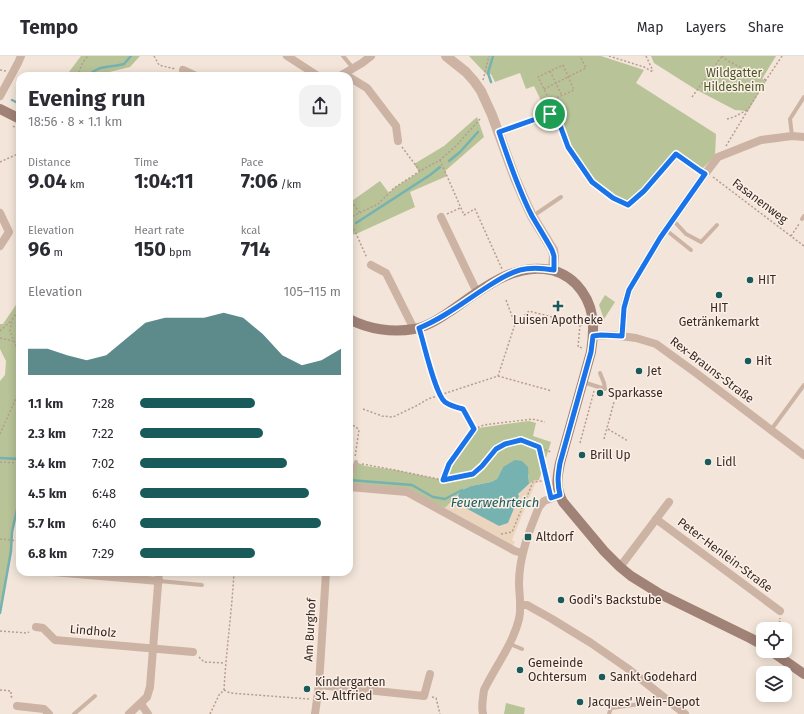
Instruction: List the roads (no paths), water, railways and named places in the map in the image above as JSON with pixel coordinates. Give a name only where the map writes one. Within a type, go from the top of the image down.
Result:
[{"type":"main road","points":[[4,111],[16,117]]},
{"type":"main road","points":[[4,111],[16,120]]},
{"type":"main road","points":[[353,321],[378,329],[417,329],[439,319],[505,275],[530,268],[540,268],[554,270],[570,278],[587,300],[592,311],[594,325],[591,352],[560,463],[555,496],[564,502],[600,547],[620,567],[642,584],[756,641]]},
{"type":"main road","points":[[781,658],[804,674]]},
{"type":"street","points":[[0,96],[21,56]]},
{"type":"street","points":[[287,56],[312,72]]},
{"type":"street","points":[[349,72],[371,56]]},
{"type":"street","points":[[446,56],[466,72],[474,81],[488,104],[515,178],[532,216],[552,250],[554,256],[554,270]]},
{"type":"street","points":[[183,70],[187,72]]},
{"type":"street","points":[[353,80],[367,88],[396,126],[398,141]]},
{"type":"street","points":[[622,336],[624,308],[629,290],[672,220],[718,158],[761,140],[792,136],[804,137]]},
{"type":"street","points":[[0,213],[9,232],[0,246]]},
{"type":"street","points":[[441,216],[478,293]]},
{"type":"street","points":[[371,265],[386,273],[417,329]]},
{"type":"street","name":"Rex-Brauns-Straße","points":[[593,336],[601,335],[636,338],[650,342],[663,349],[804,455]]},
{"type":"street","points":[[353,485],[407,492],[515,552],[522,553]]},
{"type":"street","points":[[484,714],[482,709],[482,701],[484,690],[509,644],[520,617],[519,582],[522,553],[539,507],[544,501],[555,496]]},
{"type":"street","points":[[620,567],[669,502]]},
{"type":"street","name":"Peter-Henlein-Straße","points":[[656,519],[780,611]]},
{"type":"street","points":[[100,576],[159,581]]},
{"type":"street","points":[[129,714],[147,697],[150,687],[160,576]]},
{"type":"street","name":"Am Burghof","points":[[315,714],[318,699],[326,576]]},
{"type":"street","points":[[520,605],[527,605],[552,619],[628,668],[685,714]]},
{"type":"street","name":"Lindholz","points":[[36,628],[43,628],[55,640],[192,652]]},
{"type":"street","points":[[319,685],[424,696],[430,674]]},
{"type":"street","points":[[140,704],[148,714]]},
{"type":"street","points":[[17,706],[44,708],[49,714]]},
{"type":"lane","points":[[343,56],[353,68]]},
{"type":"lane","points":[[792,136],[790,119],[804,97]]},
{"type":"lane","points":[[532,216],[561,198]]},
{"type":"lane","points":[[672,220],[686,234],[701,242],[717,225]]},
{"type":"lane","points":[[666,230],[691,250]]},
{"type":"lane","points":[[417,329],[433,374]]},
{"type":"lane","points":[[583,382],[605,389],[600,373]]},
{"type":"lane","points":[[771,430],[804,385]]},
{"type":"lane","points":[[353,471],[356,462]]},
{"type":"lane","points":[[159,581],[202,585]]},
{"type":"lane","points":[[509,644],[522,649]]},
{"type":"lane","points":[[609,714],[611,708],[654,702],[661,695]]},
{"type":"lane","points":[[74,714],[95,696]]},
{"type":"water","name":"Feuerwehrteich","points":[[515,460],[522,461],[528,467],[529,484],[518,494],[519,496],[508,523],[499,526],[460,505],[458,495],[462,490],[497,479],[503,467]]},
{"type":"waterway","points":[[92,72],[101,68],[124,64],[131,56]]},
{"type":"waterway","points":[[491,82],[488,73],[493,56]]},
{"type":"waterway","points":[[12,100],[16,102]]},
{"type":"waterway","points":[[449,161],[460,152],[478,132]]},
{"type":"waterway","points":[[356,223],[440,167]]},
{"type":"waterway","points":[[0,458],[16,459]]},
{"type":"waterway","points":[[353,480],[412,485],[433,497],[445,499],[462,490]]},
{"type":"waterway","points":[[0,613],[16,514]]},
{"type":"place","name":"HIT","points":[[750,280]]},
{"type":"place","name":"HIT Getränkemarkt","points":[[719,295]]},
{"type":"place","name":"Luisen Apotheke","points":[[558,306]]},
{"type":"place","name":"Hit","points":[[748,361]]},
{"type":"place","name":"Jet","points":[[639,371]]},
{"type":"place","name":"Sparkasse","points":[[600,393]]},
{"type":"place","name":"Brill Up","points":[[582,455]]},
{"type":"place","name":"Lidl","points":[[708,462]]},
{"type":"place","name":"Altdorf","points":[[528,537]]},
{"type":"place","name":"Godi's Backstube","points":[[561,600]]},
{"type":"place","name":"Gemeinde Ochtersum","points":[[520,670]]},
{"type":"place","name":"Sankt Godehard","points":[[602,677]]},
{"type":"place","name":"Kindergarten St. Altfried","points":[[307,689]]},
{"type":"place","name":"Jacques' Wein-Depot","points":[[580,702]]},
{"type":"park label","name":"Wildgatter Hildesheim","points":[[734,80]]}]
